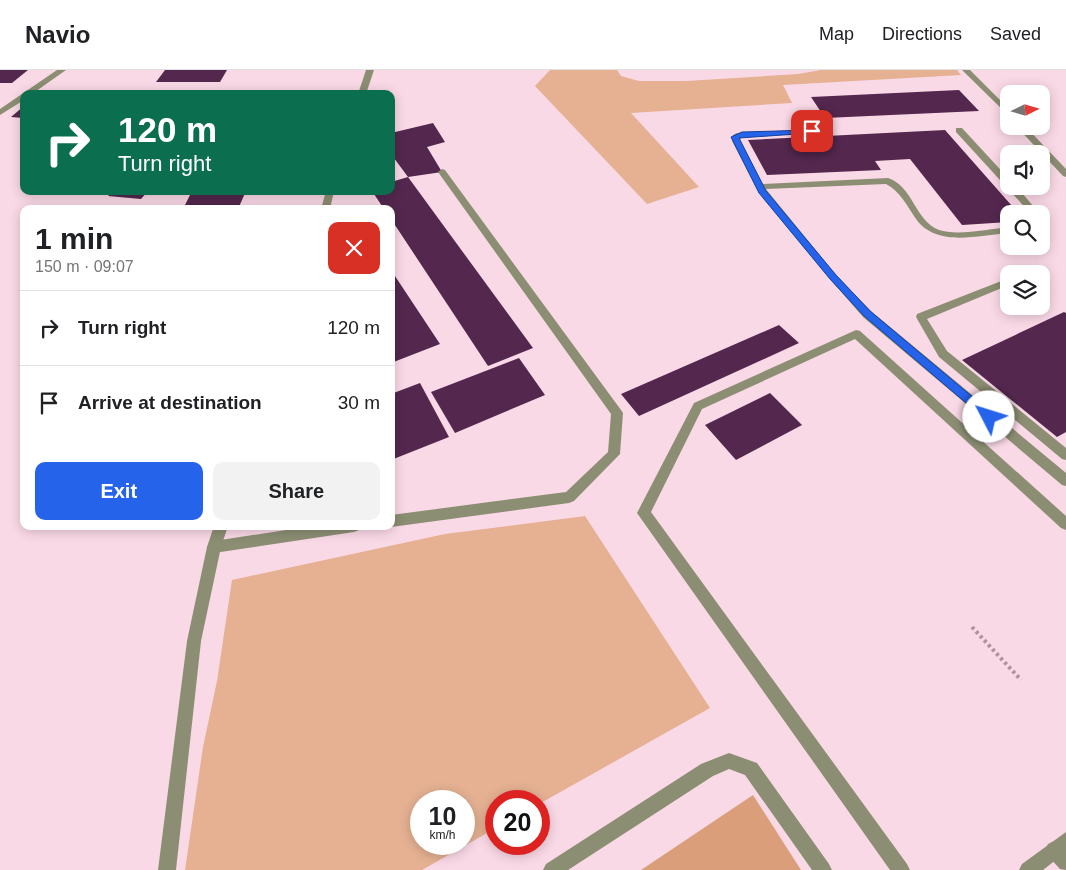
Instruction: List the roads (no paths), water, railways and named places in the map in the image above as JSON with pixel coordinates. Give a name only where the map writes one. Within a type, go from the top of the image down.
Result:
[{"type":"street","points":[[34,90],[62,70]]},
{"type":"street","points":[[363,90],[370,70]]},
{"type":"street","points":[[966,70],[1000,105]]},
{"type":"street","points":[[0,113],[20,99]]},
{"type":"street","points":[[959,130],[1000,174]]},
{"type":"street","points":[[812,131],[737,135],[736,140],[760,187],[833,277],[867,314],[1066,481]]},
{"type":"street","points":[[1029,135],[1066,174]]},
{"type":"street","points":[[395,520],[569,497],[614,454],[617,413],[442,172]]},
{"type":"street","points":[[760,187],[888,181],[899,188],[927,226],[938,233],[1000,230]]},
{"type":"street","points":[[1019,195],[1028,205]]},
{"type":"street","points":[[1000,285],[921,317],[942,354],[1066,456]]},
{"type":"street","points":[[901,870],[644,513],[698,406],[856,334],[1066,524]]},
{"type":"street","points":[[167,870],[194,641],[214,547],[220,530]]},
{"type":"street","points":[[214,547],[327,530]]},
{"type":"street","points":[[552,870],[707,770],[729,761],[751,769],[822,870]]},
{"type":"street","points":[[1028,870],[1062,851]]}]
